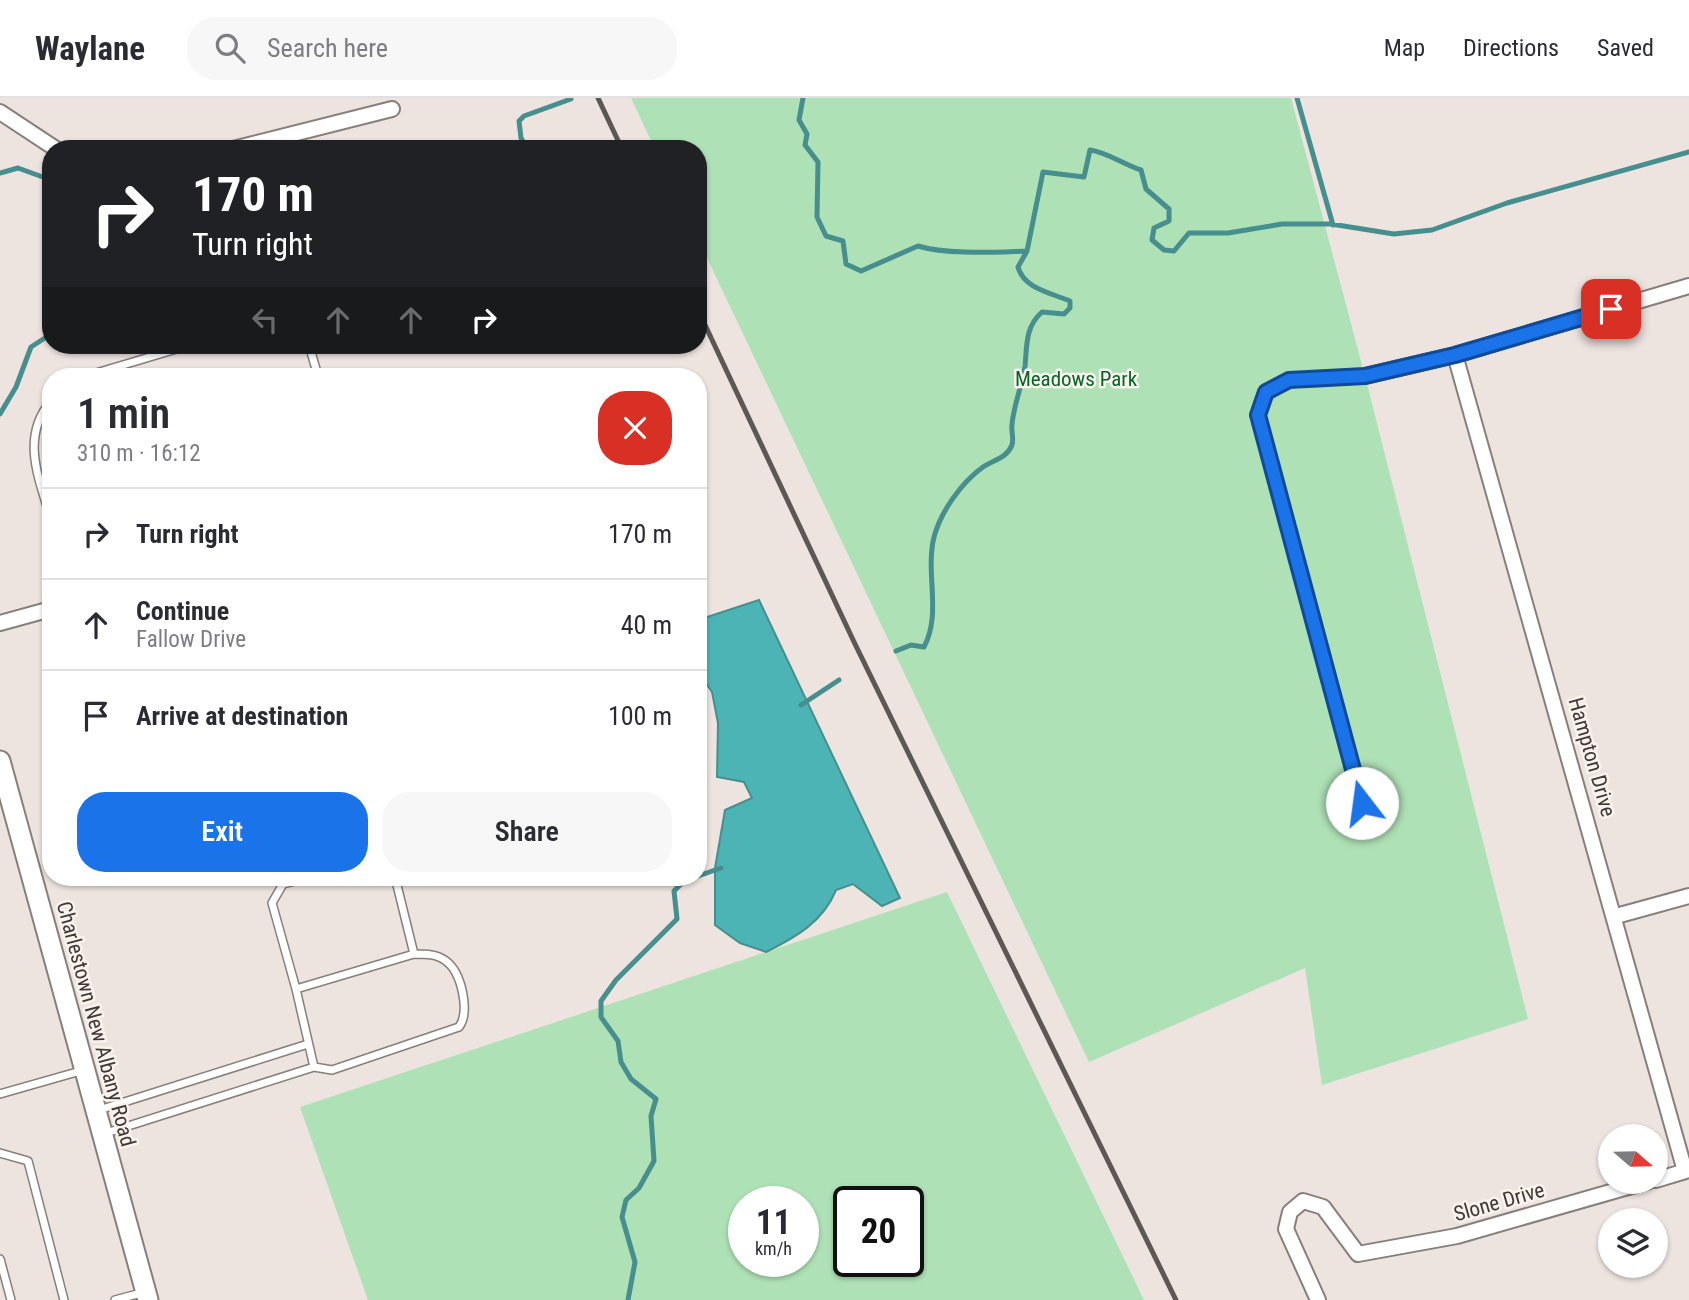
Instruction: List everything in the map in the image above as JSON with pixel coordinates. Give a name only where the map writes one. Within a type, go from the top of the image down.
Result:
[{"type":"main road","name":"Charlestown New Albany Road","points":[[0,761],[146,1296]]},
{"type":"street","points":[[269,140],[392,109]]},
{"type":"street","points":[[0,112],[42,140]]},
{"type":"street","points":[[1365,376],[1455,355],[1689,286]]},
{"type":"street","name":"Hampton Drive","points":[[1455,355],[1687,1171]]},
{"type":"street","points":[[0,623],[42,611]]},
{"type":"street","points":[[1616,916],[1689,896]]},
{"type":"street","points":[[1668,1177],[1687,1171]]},
{"type":"street","name":"Slone Drive","points":[[1318,1300],[1286,1229],[1290,1212],[1303,1202],[1323,1207],[1358,1254],[1457,1236],[1604,1194]]},
{"type":"lane","points":[[113,368],[160,354]]},
{"type":"lane","points":[[1362,803],[1258,415],[1266,392],[1289,380],[1365,376]]},
{"type":"lane","points":[[42,419],[34,435],[32,451],[42,487]]},
{"type":"lane","points":[[280,886],[272,903],[314,1067]]},
{"type":"lane","points":[[397,886],[414,954]]},
{"type":"lane","points":[[102,1134],[314,1067],[332,1070],[459,1027],[466,1009],[453,968],[433,954],[414,954],[296,989]]},
{"type":"lane","points":[[96,1111],[308,1044]]},
{"type":"lane","points":[[0,1094],[85,1070]]},
{"type":"lane","points":[[0,1153],[28,1161],[64,1300]]},
{"type":"lane","points":[[0,1259],[10,1300]]},
{"type":"lane","points":[[115,1300],[146,1296]]},
{"type":"green space","name":"Meadows Park","points":[[631,98],[1291,98],[1365,376],[1528,1019],[1322,1085],[1305,968],[1089,1062],[707,258],[707,140],[651,140]]},
{"type":"green space","points":[[947,892],[1144,1300],[368,1300],[300,1107]]},
{"type":"water","points":[[759,600],[900,898],[882,906],[853,884],[836,890],[816,920],[766,952],[740,943],[715,925],[715,868],[725,810],[752,798],[744,782],[717,777],[718,723],[712,692],[707,685],[707,617]]},
{"type":"waterway","points":[[803,98],[799,120],[807,134],[805,145],[818,162],[817,217],[826,236],[843,241],[846,264],[861,271],[918,246],[957,252],[1027,251]]},
{"type":"waterway","points":[[1297,98],[1333,225]]},
{"type":"waterway","points":[[522,140],[519,121],[524,116],[571,99]]},
{"type":"waterway","points":[[896,651],[911,645],[924,647],[929,634],[933,607],[932,551],[937,527],[947,507],[967,481],[983,467],[1003,456],[1012,445],[1013,417],[1032,324],[1042,312],[1064,314],[1070,308],[1070,301],[1032,285],[1018,267],[1027,251],[1043,172],[1084,177],[1090,150],[1141,170],[1146,189],[1169,209],[1169,221],[1154,228],[1152,240],[1164,250],[1174,251],[1189,233],[1228,233],[1282,224],[1331,224],[1394,234],[1432,230],[1507,203],[1689,152]]},
{"type":"waterway","points":[[0,173],[18,168],[42,177]]},
{"type":"waterway","points":[[0,414],[16,387],[31,347],[42,340]]},
{"type":"waterway","points":[[801,705],[839,680]]},
{"type":"waterway","points":[[707,873],[721,868]]},
{"type":"waterway","points":[[628,1300],[635,1262],[622,1217],[626,1200],[639,1188],[654,1161],[651,1116],[656,1099],[631,1079],[621,1062],[618,1041],[601,1017],[601,1001],[616,980],[677,919],[674,891],[679,886]]},
{"type":"railway","points":[[598,98],[618,140]]},
{"type":"railway","points":[[707,329],[855,644],[1176,1300]]},
{"type":"route","points":[[1362,803],[1258,415],[1266,392],[1289,380],[1365,376],[1455,355],[1611,309]]}]
